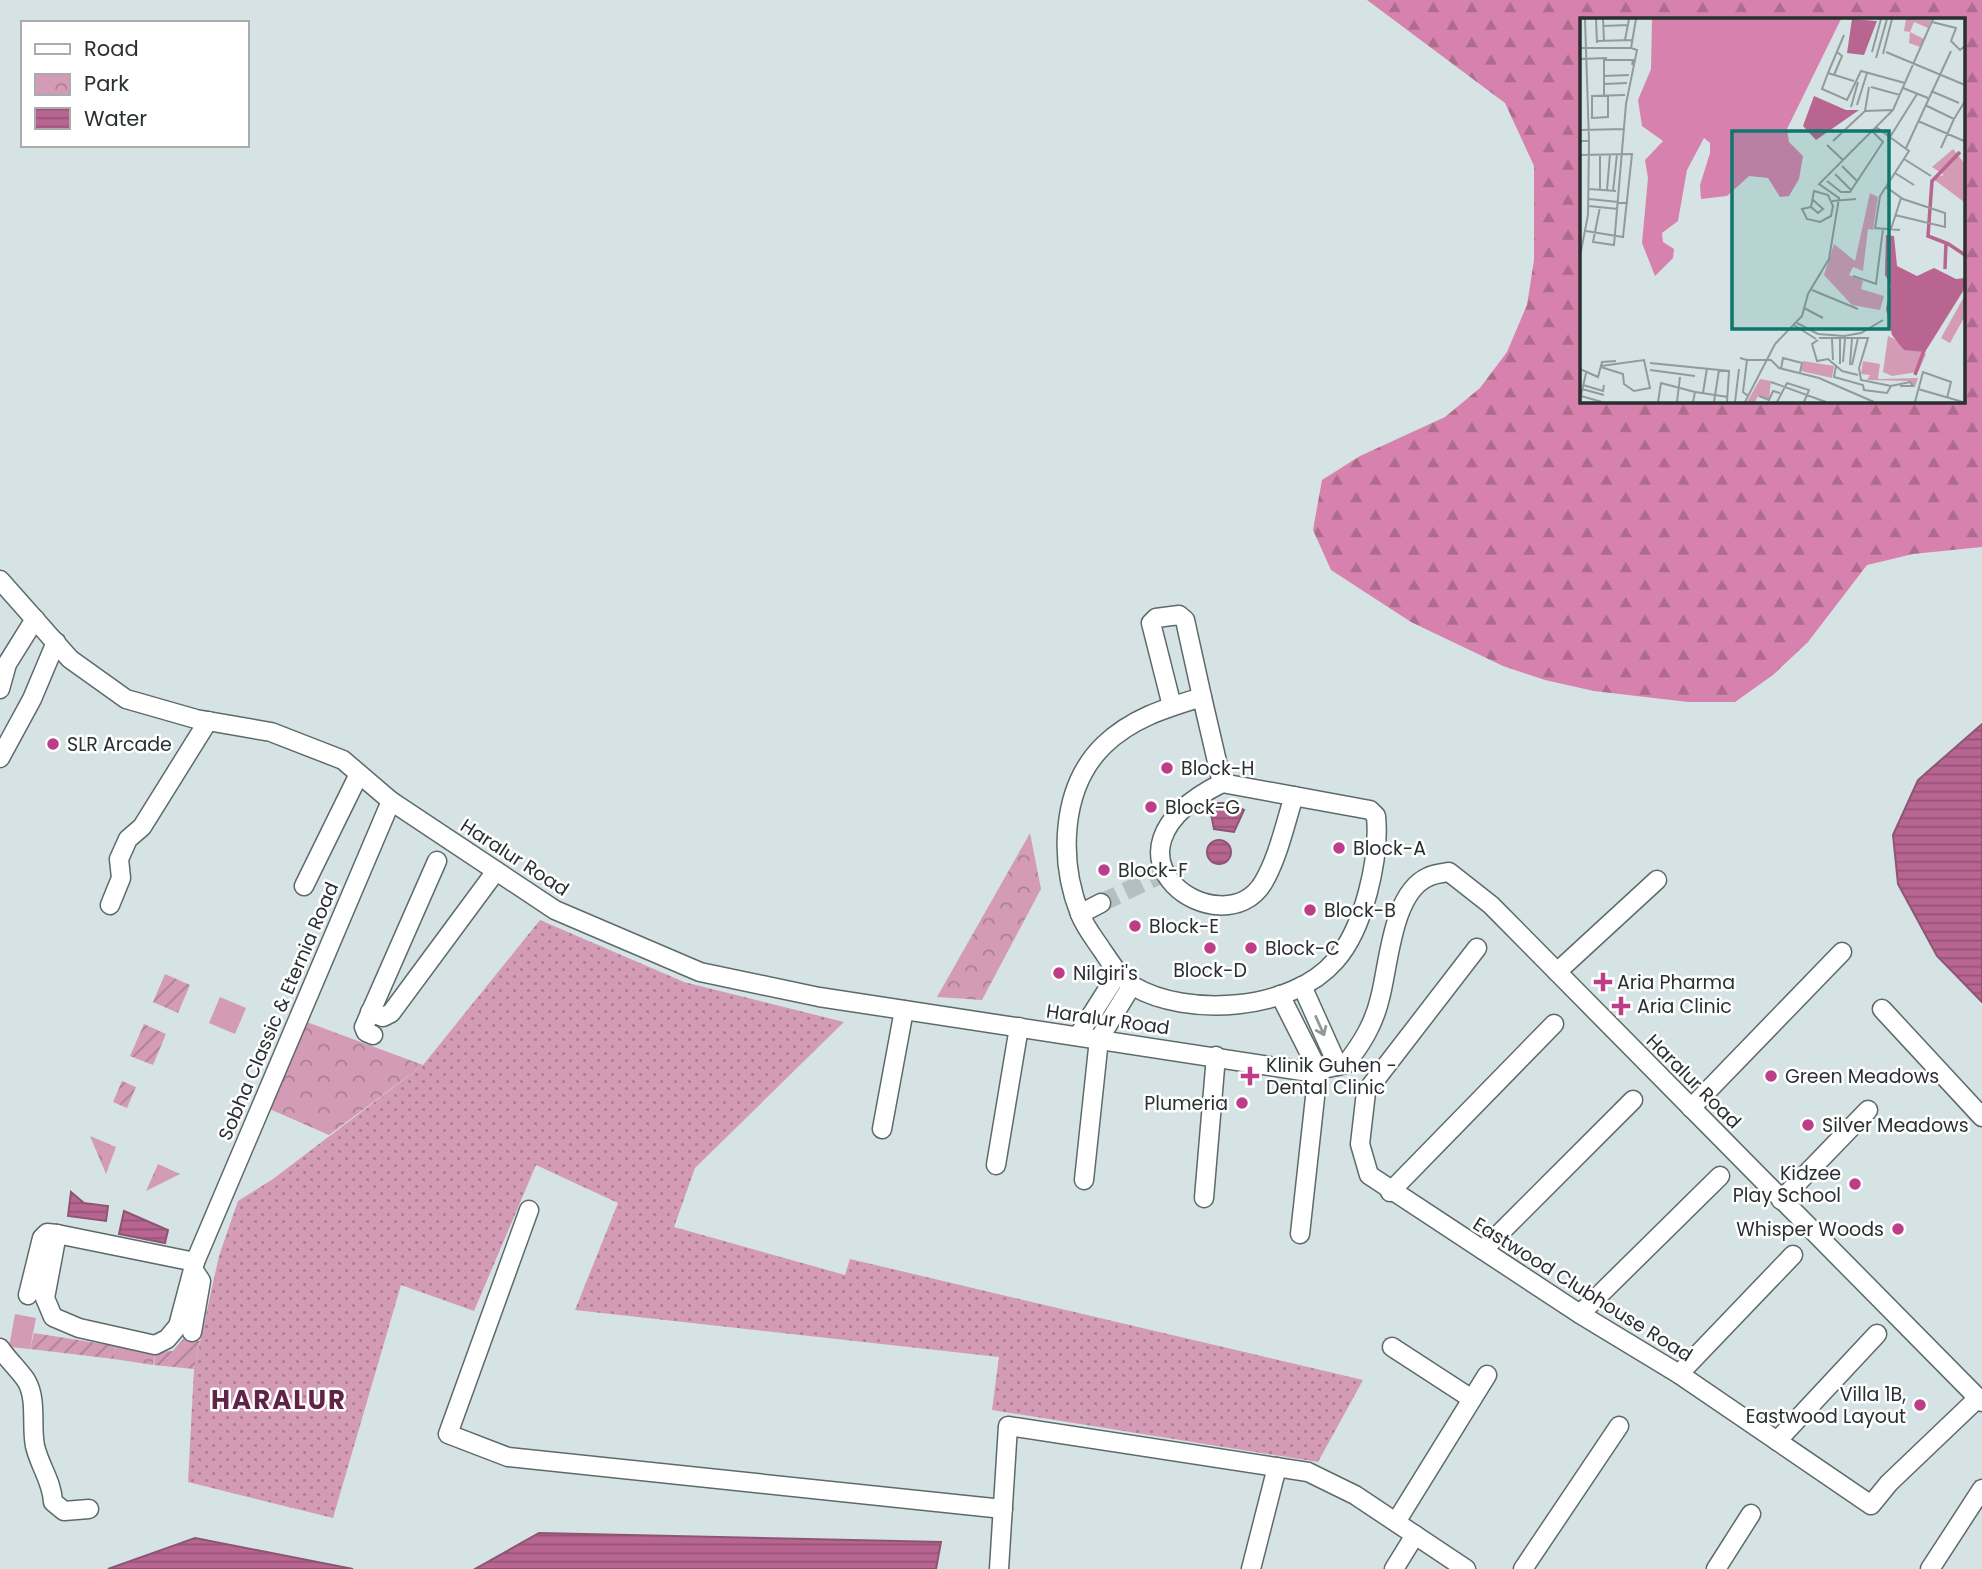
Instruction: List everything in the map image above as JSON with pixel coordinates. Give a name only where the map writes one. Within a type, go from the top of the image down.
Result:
[{"type":"street","name":"Haralur Road","points":[[0,580],[70,659],[126,699],[208,721],[271,732],[305,743],[343,760],[391,801],[555,910],[700,972],[819,998],[1309,1072],[1346,1064],[1368,1035],[1380,999],[1404,900],[1426,877],[1449,872],[1491,905],[1980,1400]]},
{"type":"street","points":[[1171,706],[1151,623],[1156,618],[1179,615],[1185,620],[1223,783]]},
{"type":"street","points":[[0,689],[3,667],[35,619]]},
{"type":"street","points":[[0,758],[32,699],[56,642]]},
{"type":"street","points":[[1202,697],[1171,706],[1127,725],[1101,747],[1080,782],[1066,824],[1068,873],[1080,914],[1125,979],[1190,1005],[1230,1006],[1280,995],[1302,986],[1335,962],[1359,922],[1368,890],[1378,832],[1376,817],[1370,810],[1294,796],[1223,783],[1192,799],[1164,832],[1159,853],[1164,873],[1185,897],[1204,905],[1230,904],[1248,897],[1263,884],[1294,796]]},
{"type":"street","points":[[110,905],[121,878],[119,862],[128,839],[142,827],[208,721]]},
{"type":"street","points":[[304,886],[359,774]]},
{"type":"street","name":"Sobha Classic & Eternia Road","points":[[57,1234],[46,1306],[53,1317],[79,1328],[155,1345],[161,1343],[178,1326],[194,1265],[391,801]]},
{"type":"street","points":[[373,1035],[364,1030],[370,1012],[437,862]]},
{"type":"street","points":[[370,1012],[383,1017],[391,1013],[496,871]]},
{"type":"street","points":[[1557,972],[1657,880]]},
{"type":"street","points":[[1080,914],[1101,904]]},
{"type":"street","name":"Eastwood Clubhouse Road","points":[[1477,948],[1366,1091],[1360,1144],[1369,1175],[1390,1192],[1580,1314],[1679,1374],[1871,1505],[1889,1483],[1980,1400]]},
{"type":"street","points":[[1690,1108],[1842,952]]},
{"type":"street","points":[[1078,1036],[1125,979]]},
{"type":"street","points":[[1084,1180],[1099,1039],[1125,979]]},
{"type":"street","points":[[1302,986],[1338,1066]]},
{"type":"street","points":[[1280,995],[1318,1070],[1300,1234]]},
{"type":"street","points":[[1882,1009],[1982,1117]]},
{"type":"street","points":[[882,1129],[904,1010]]},
{"type":"street","points":[[1390,1192],[1554,1024]]},
{"type":"street","points":[[996,1165],[1019,1027]]},
{"type":"street","points":[[1204,1198],[1216,1056]]},
{"type":"street","points":[[1483,1250],[1633,1100]]},
{"type":"street","points":[[1781,1200],[1868,1110]]},
{"type":"street","points":[[1580,1314],[1720,1177]]},
{"type":"street","points":[[528,1210],[447,1434],[508,1457],[1003,1509]]},
{"type":"street","points":[[28,1295],[41,1238],[47,1233],[57,1234],[194,1265],[201,1281],[192,1332]]},
{"type":"street","points":[[1679,1374],[1793,1255]]},
{"type":"street","points":[[1777,1441],[1877,1334]]},
{"type":"street","points":[[1392,1347],[1472,1399]]},
{"type":"street","points":[[0,1348],[13,1369],[27,1380],[32,1396],[35,1446],[52,1486],[53,1502],[64,1511],[89,1509]]},
{"type":"street","points":[[1396,1522],[1487,1375]]},
{"type":"street","points":[[999,1569],[1008,1426],[1308,1472],[1332,1482],[1466,1569]]},
{"type":"street","points":[[1523,1569],[1619,1426]]},
{"type":"street","points":[[1251,1569],[1278,1467]]},
{"type":"street","points":[[1930,1569],[1981,1494]]},
{"type":"street","points":[[1716,1569],[1751,1514]]},
{"type":"street","points":[[1394,1569],[1415,1535]]},
{"type":"green space","points":[[1367,0],[1982,0],[1982,547],[1913,554],[1867,565],[1808,642],[1773,675],[1735,702],[1688,702],[1594,691],[1545,680],[1503,666],[1411,622],[1331,570],[1313,530],[1322,480],[1360,456],[1445,417],[1480,388],[1507,352],[1527,305],[1534,260],[1534,166],[1505,103]]},
{"type":"green space","points":[[1030,833],[1041,889],[982,1000],[937,997]]},
{"type":"green space","points":[[540,920],[684,982],[844,1022],[695,1168],[674,1227],[845,1275],[850,1259],[1363,1380],[1318,1462],[992,1410],[999,1357],[575,1310],[618,1203],[536,1165],[474,1311],[401,1285],[333,1518],[188,1482],[194,1369],[219,1256],[238,1201],[273,1179],[423,1065]]},
{"type":"green space","points":[[165,974],[190,985],[178,1013],[153,1002]]},
{"type":"green space","points":[[220,997],[246,1008],[235,1034],[209,1023]]},
{"type":"green space","points":[[304,1021],[423,1065],[329,1135],[265,1107]]},
{"type":"green space","points":[[144,1024],[166,1034],[153,1065],[130,1056]]},
{"type":"green space","points":[[122,1081],[136,1087],[127,1108],[113,1102]]},
{"type":"green space","points":[[90,1136],[116,1147],[106,1174]]},
{"type":"green space","points":[[158,1164],[180,1174],[146,1191]]},
{"type":"green space","points":[[15,1314],[36,1318],[30,1349],[9,1347]]},
{"type":"green space","points":[[34,1333],[116,1346],[114,1359],[30,1349]]},
{"type":"green space","points":[[185,1337],[200,1341],[194,1369],[154,1365],[155,1352],[173,1351]]},
{"type":"green space","points":[[116,1346],[155,1352],[153,1365],[114,1359]]},
{"type":"water","points":[[1982,724],[1982,1002],[1937,956],[1898,884],[1893,835],[1918,780]]},
{"type":"water","points":[[1209,803],[1229,803],[1244,810],[1234,832],[1214,829]]},
{"type":"water","points":[[1219,840],[1228,843],[1231,852],[1228,861],[1219,864],[1210,861],[1207,852],[1210,843]]},
{"type":"water","points":[[71,1192],[84,1203],[108,1206],[106,1221],[68,1216]]},
{"type":"water","points":[[124,1211],[168,1230],[165,1243],[119,1234]]},
{"type":"water","points":[[539,1533],[941,1542],[936,1569],[475,1569]]},
{"type":"water","points":[[195,1538],[353,1569],[108,1569]]},
{"type":"tunnel","points":[[1101,903],[1162,874]]},
{"type":"place","name":"SLR Arcade","points":[[53,744]]},
{"type":"place","name":"Block-H","points":[[1167,768]]},
{"type":"place","name":"Block-G","points":[[1151,807]]},
{"type":"place","name":"Block-A","points":[[1339,848]]},
{"type":"place","name":"Block-F","points":[[1104,870]]},
{"type":"place","name":"Block-B","points":[[1310,910]]},
{"type":"place","name":"Block-E","points":[[1135,926]]},
{"type":"place","name":"Block-D","points":[[1210,948]]},
{"type":"place","name":"Block-C","points":[[1251,948]]},
{"type":"place","name":"Nilgiri's","points":[[1059,973]]},
{"type":"place","name":"Aria Pharma","points":[[1603,982]]},
{"type":"place","name":"Aria Clinic","points":[[1621,1006]]},
{"type":"place","name":"Klinik Guhen - Dental Clinic","points":[[1250,1076]]},
{"type":"place","name":"Green Meadows","points":[[1771,1076]]},
{"type":"place","name":"Plumeria","points":[[1242,1103]]},
{"type":"place","name":"Silver Meadows","points":[[1808,1125]]},
{"type":"place","name":"Kidzee Play School","points":[[1855,1184]]},
{"type":"place","name":"Whisper Woods","points":[[1898,1229]]},
{"type":"place","name":"Villa 1B, Eastwood Layout","points":[[1920,1405]]},
{"type":"district","name":"HARALUR","points":[[279,1400]]}]
